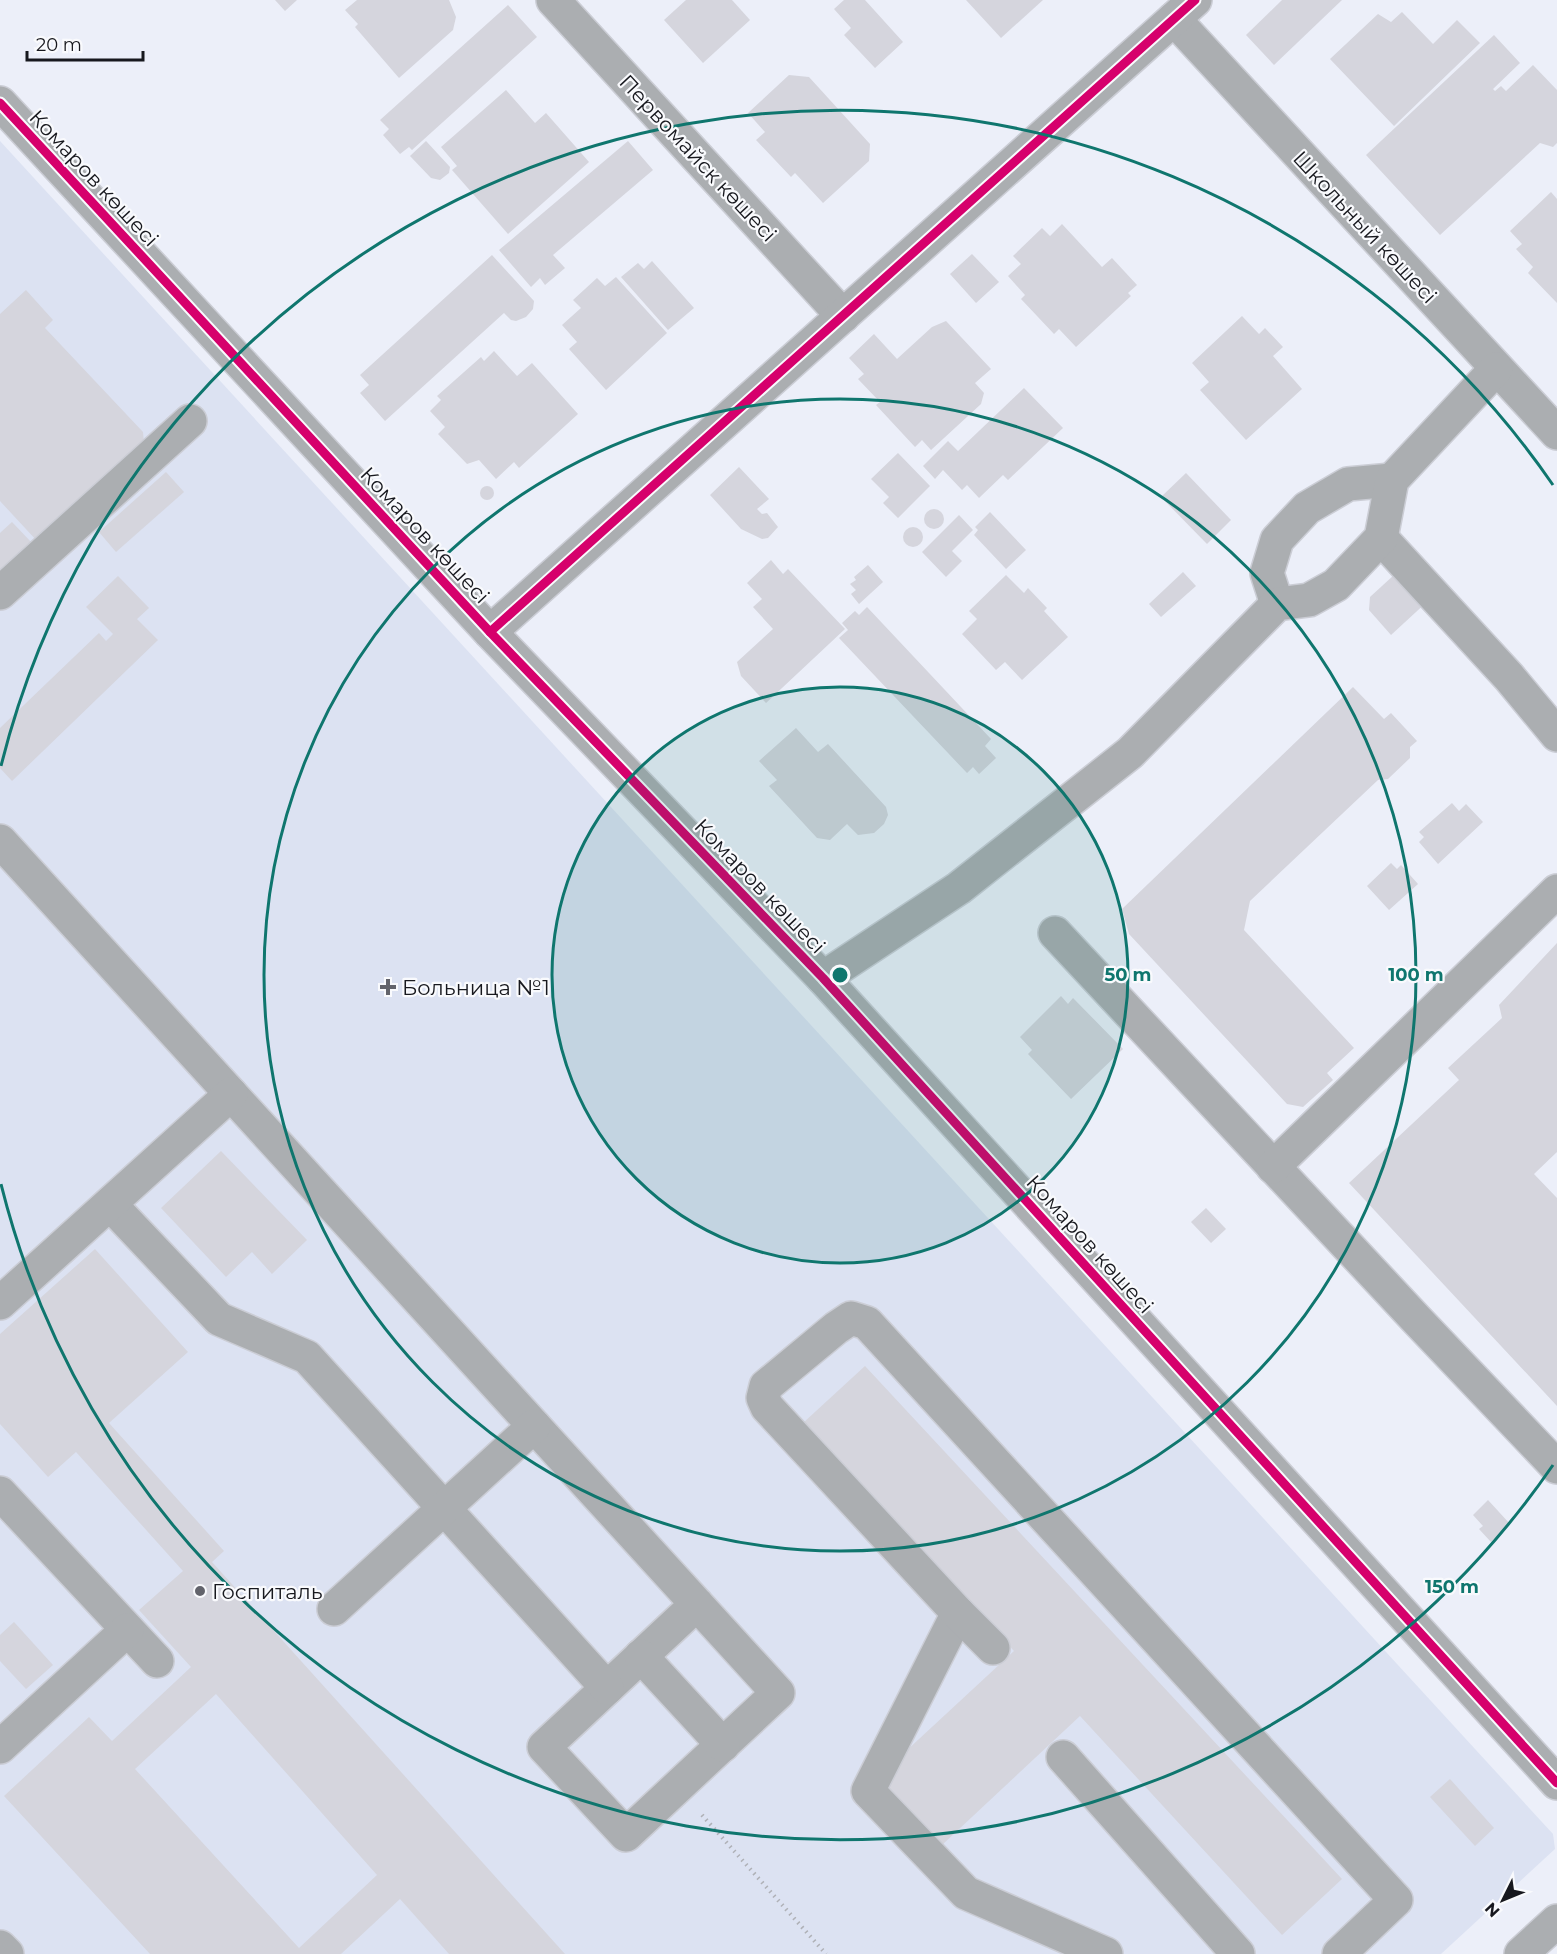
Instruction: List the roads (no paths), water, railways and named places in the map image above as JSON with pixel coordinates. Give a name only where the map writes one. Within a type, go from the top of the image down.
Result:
[{"type":"street","name":"Первомайск көшесі","points":[[553,0],[843,316]]},
{"type":"street","points":[[490,632],[843,316],[1182,7]]},
{"type":"street","name":"Школьный көшесі","points":[[1182,7],[1496,369],[1557,433]]},
{"type":"street","name":"Комаров көшесі","points":[[0,103],[490,632],[823,978],[1557,1783]]},
{"type":"street","points":[[823,978],[959,888],[1130,753],[1277,604],[1309,600],[1336,585],[1381,538],[1392,480],[1496,369]]},
{"type":"street","points":[[0,593],[190,421]]},
{"type":"street","points":[[1277,604],[1267,573],[1277,540],[1307,508],[1348,484],[1392,480]]},
{"type":"street","points":[[1381,538],[1509,677],[1557,735]]},
{"type":"street","points":[[0,841],[697,1604],[778,1693],[626,1835],[544,1747],[697,1604]]},
{"type":"street","points":[[1273,1167],[1557,891]]},
{"type":"street","points":[[1055,933],[1557,1467]]},
{"type":"street","points":[[0,1303],[231,1094]]},
{"type":"street","points":[[110,1204],[219,1319],[307,1357],[607,1688]]},
{"type":"street","points":[[993,1648],[767,1407],[763,1398],[766,1386],[851,1318],[867,1323],[1396,1900],[1339,1954]]},
{"type":"street","points":[[334,1609],[534,1426]]},
{"type":"street","points":[[0,1493],[156,1661]]},
{"type":"street","points":[[958,1613],[868,1791],[966,1893],[1106,1954]]},
{"type":"street","points":[[0,1747],[127,1630]]},
{"type":"street","points":[[641,1656],[723,1745]]},
{"type":"street","points":[[1063,1757],[1238,1954]]},
{"type":"street","points":[[1521,1954],[1557,1921]]},
{"type":"street","points":[[0,1947],[7,1954]]},
{"type":"place","name":"Больница №1","points":[[388,987]]},
{"type":"place","name":"Госпиталь","points":[[200,1591]]}]
